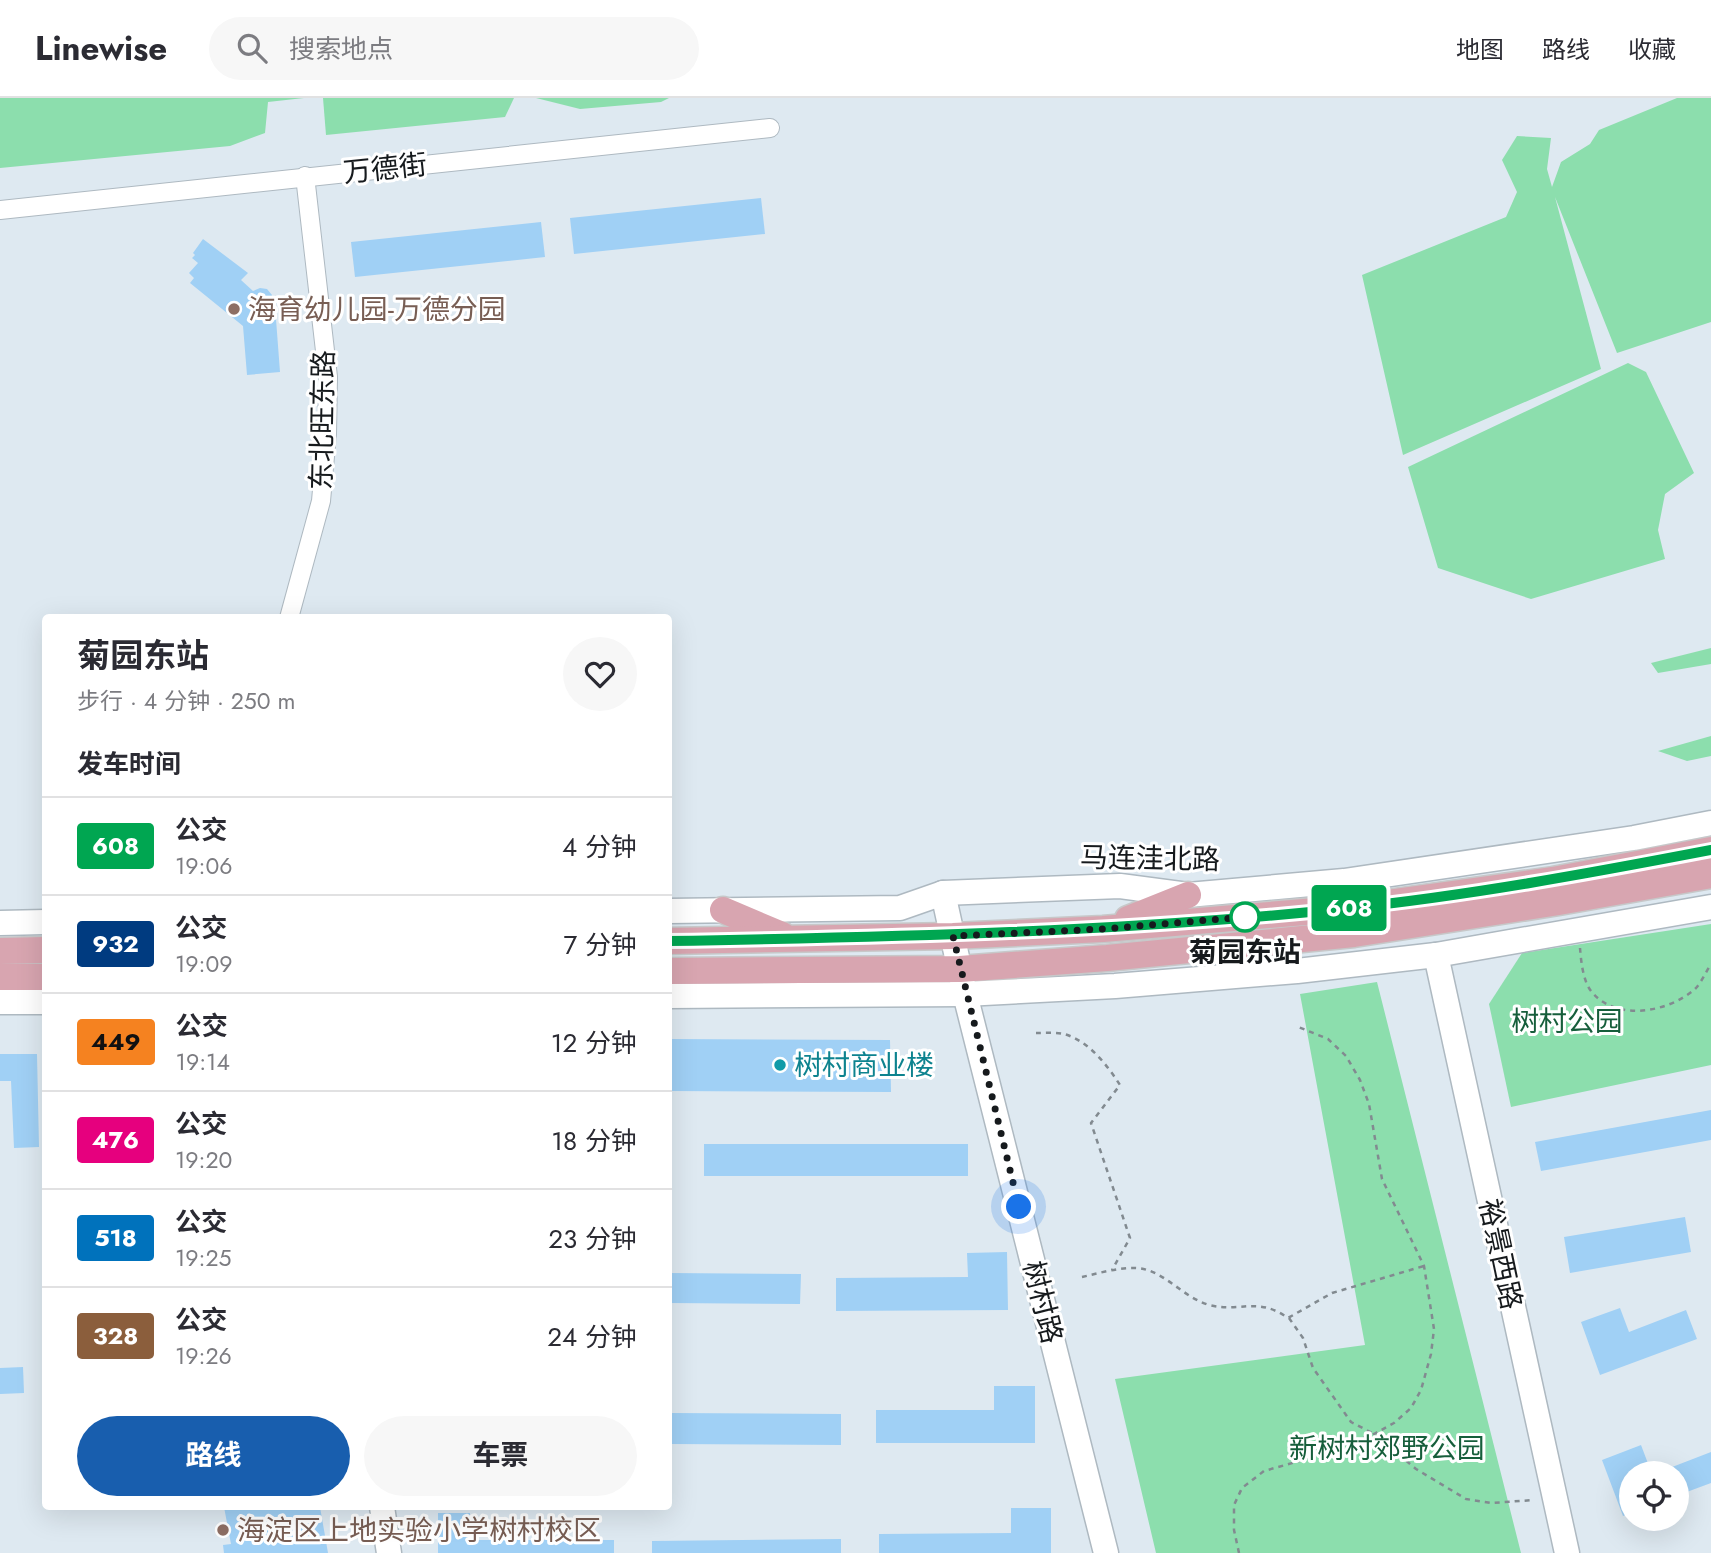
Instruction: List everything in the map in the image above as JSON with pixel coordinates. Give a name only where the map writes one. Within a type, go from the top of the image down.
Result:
[{"type":"main road","points":[[672,941],[953,936],[1103,929],[1352,908],[1553,880],[1711,850]]},
{"type":"main road","points":[[672,971],[962,981],[1107,958],[1354,934],[1711,875]]},
{"type":"main road","points":[[1103,929],[1188,895]]},
{"type":"main road","points":[[723,910],[790,939]]},
{"type":"main road","points":[[0,951],[42,950]]},
{"type":"main road","points":[[0,978],[42,977]]},
{"type":"street","name":"万德街","points":[[0,210],[770,128]]},
{"type":"street","name":"东北旺东路","points":[[290,614],[321,501],[327,434],[328,377],[305,176]]},
{"type":"street","name":"马连洼北路","points":[[672,911],[900,908],[943,893],[1120,886],[1188,895],[1357,880],[1634,838],[1711,823]]},
{"type":"street","name":"树村路","points":[[943,893],[962,981],[1106,1553]]},
{"type":"street","points":[[672,996],[962,981],[1167,982],[1297,971],[1436,955],[1711,906]]},
{"type":"street","points":[[0,923],[42,922]]},
{"type":"street","name":"裕景西路","points":[[1436,955],[1567,1553]]},
{"type":"street","points":[[0,993],[39,1002]]},
{"type":"street","points":[[0,1002],[39,1002]]},
{"type":"street","points":[[382,1510],[388,1553]]},
{"type":"path","points":[[1578,931],[1589,989],[1607,1006],[1628,1011],[1657,1008],[1696,988],[1711,964]]},
{"type":"path","points":[[1704,975],[1711,977]]},
{"type":"path","points":[[1239,1553],[1234,1530],[1234,1505],[1242,1488],[1264,1471],[1374,1434],[1411,1408],[1421,1390],[1431,1354],[1434,1329],[1424,1266],[1382,1179],[1369,1104],[1360,1080],[1346,1056],[1328,1039],[1296,1026]]},
{"type":"path","points":[[1037,1032],[1064,1034],[1079,1041],[1105,1063],[1120,1085],[1091,1123],[1130,1238],[1112,1270]]},
{"type":"path","points":[[1288,1318],[1332,1293],[1424,1266]]},
{"type":"path","points":[[1082,1277],[1137,1268],[1158,1274],[1193,1300],[1213,1306],[1255,1305],[1276,1309],[1288,1318],[1303,1338],[1313,1368],[1351,1422],[1374,1434],[1416,1469],[1466,1499],[1492,1503],[1522,1502],[1555,1496]]},
{"type":"green space","points":[[0,98],[304,98],[268,102],[265,133],[230,146],[0,168]]},
{"type":"green space","points":[[323,98],[514,98],[505,117],[326,135]]},
{"type":"green space","points":[[536,98],[669,98],[661,102],[580,109]]},
{"type":"green space","points":[[1677,98],[1711,98],[1711,322],[1617,353],[1555,197],[1601,369],[1403,455],[1362,275],[1506,217],[1517,192],[1502,160],[1517,136],[1551,138],[1547,169],[1552,187],[1561,162],[1590,144],[1599,130]]},
{"type":"green space","points":[[1628,363],[1646,372],[1694,473],[1665,494],[1658,530],[1665,559],[1531,599],[1438,568],[1408,467]]},
{"type":"green space","points":[[1711,648],[1711,664],[1658,673],[1651,663]]},
{"type":"green space","points":[[1711,736],[1711,756],[1687,761],[1658,751]]},
{"type":"green space","name":"树村公园","points":[[1711,924],[1711,1065],[1511,1107],[1489,1004],[1522,953]]},
{"type":"green space","name":"新树村郊野公园","points":[[1377,982],[1521,1553],[1156,1553],[1115,1379],[1365,1345],[1300,994]]},
{"type":"building","points":[[761,198],[765,234],[574,254],[570,218]]},
{"type":"building","points":[[541,222],[545,257],[355,277],[351,242]]},
{"type":"building","points":[[203,239],[248,273],[241,280],[253,291],[267,289],[272,295],[270,300],[275,306],[280,372],[247,375],[243,326],[190,283],[194,278],[189,273],[198,263],[192,258],[195,255],[193,253]]},
{"type":"building","name":"树村商业楼","points":[[672,1039],[890,1040],[891,1092],[672,1091]]},
{"type":"building","points":[[0,1054],[37,1054],[39,1147],[14,1148],[11,1081],[0,1081]]},
{"type":"building","points":[[1711,1110],[1711,1140],[1541,1171],[1535,1142]]},
{"type":"building","points":[[704,1144],[968,1144],[968,1176],[704,1176]]},
{"type":"building","points":[[1685,1217],[1691,1252],[1570,1273],[1564,1237]]},
{"type":"building","points":[[1007,1252],[1008,1310],[836,1311],[836,1278],[968,1277],[967,1253]]},
{"type":"building","points":[[672,1273],[801,1274],[800,1304],[672,1303]]},
{"type":"building","points":[[1620,1308],[1629,1332],[1686,1310],[1697,1339],[1600,1375],[1581,1322]]},
{"type":"building","points":[[23,1367],[24,1393],[0,1394],[0,1368]]},
{"type":"building","points":[[994,1386],[1035,1386],[1035,1443],[876,1443],[876,1410],[994,1410]]},
{"type":"building","points":[[672,1413],[841,1414],[841,1445],[672,1444]]},
{"type":"building","points":[[1641,1445],[1647,1461],[1619,1461],[1619,1505],[1602,1460]]},
{"type":"building","points":[[1711,1452],[1711,1483],[1689,1491],[1688,1461]]},
{"type":"building","points":[[1011,1508],[1051,1508],[1051,1553],[879,1553],[879,1534],[1011,1533]]},
{"type":"building","points":[[225,1510],[321,1510],[328,1553],[224,1553],[223,1545],[231,1544]]},
{"type":"building","points":[[438,1513],[470,1513],[470,1540],[614,1540],[614,1553],[438,1553]]},
{"type":"building","points":[[841,1539],[841,1553],[652,1553],[652,1541]]},
{"type":"bus line","name":"608","points":[[672,941],[953,936],[1103,929],[1352,908],[1553,880],[1711,850]]},
{"type":"place","name":"海育幼儿园-万德分园","points":[[234,309]]},
{"type":"place","name":"菊园东站","points":[[1245,917]]},
{"type":"place","name":"树村商业楼","points":[[780,1065]]},
{"type":"place","name":"海淀区上地实验小学树村校区","points":[[223,1530]]},
{"type":"route","points":[[1019,1207],[953,936],[1103,929],[1245,917]]}]
